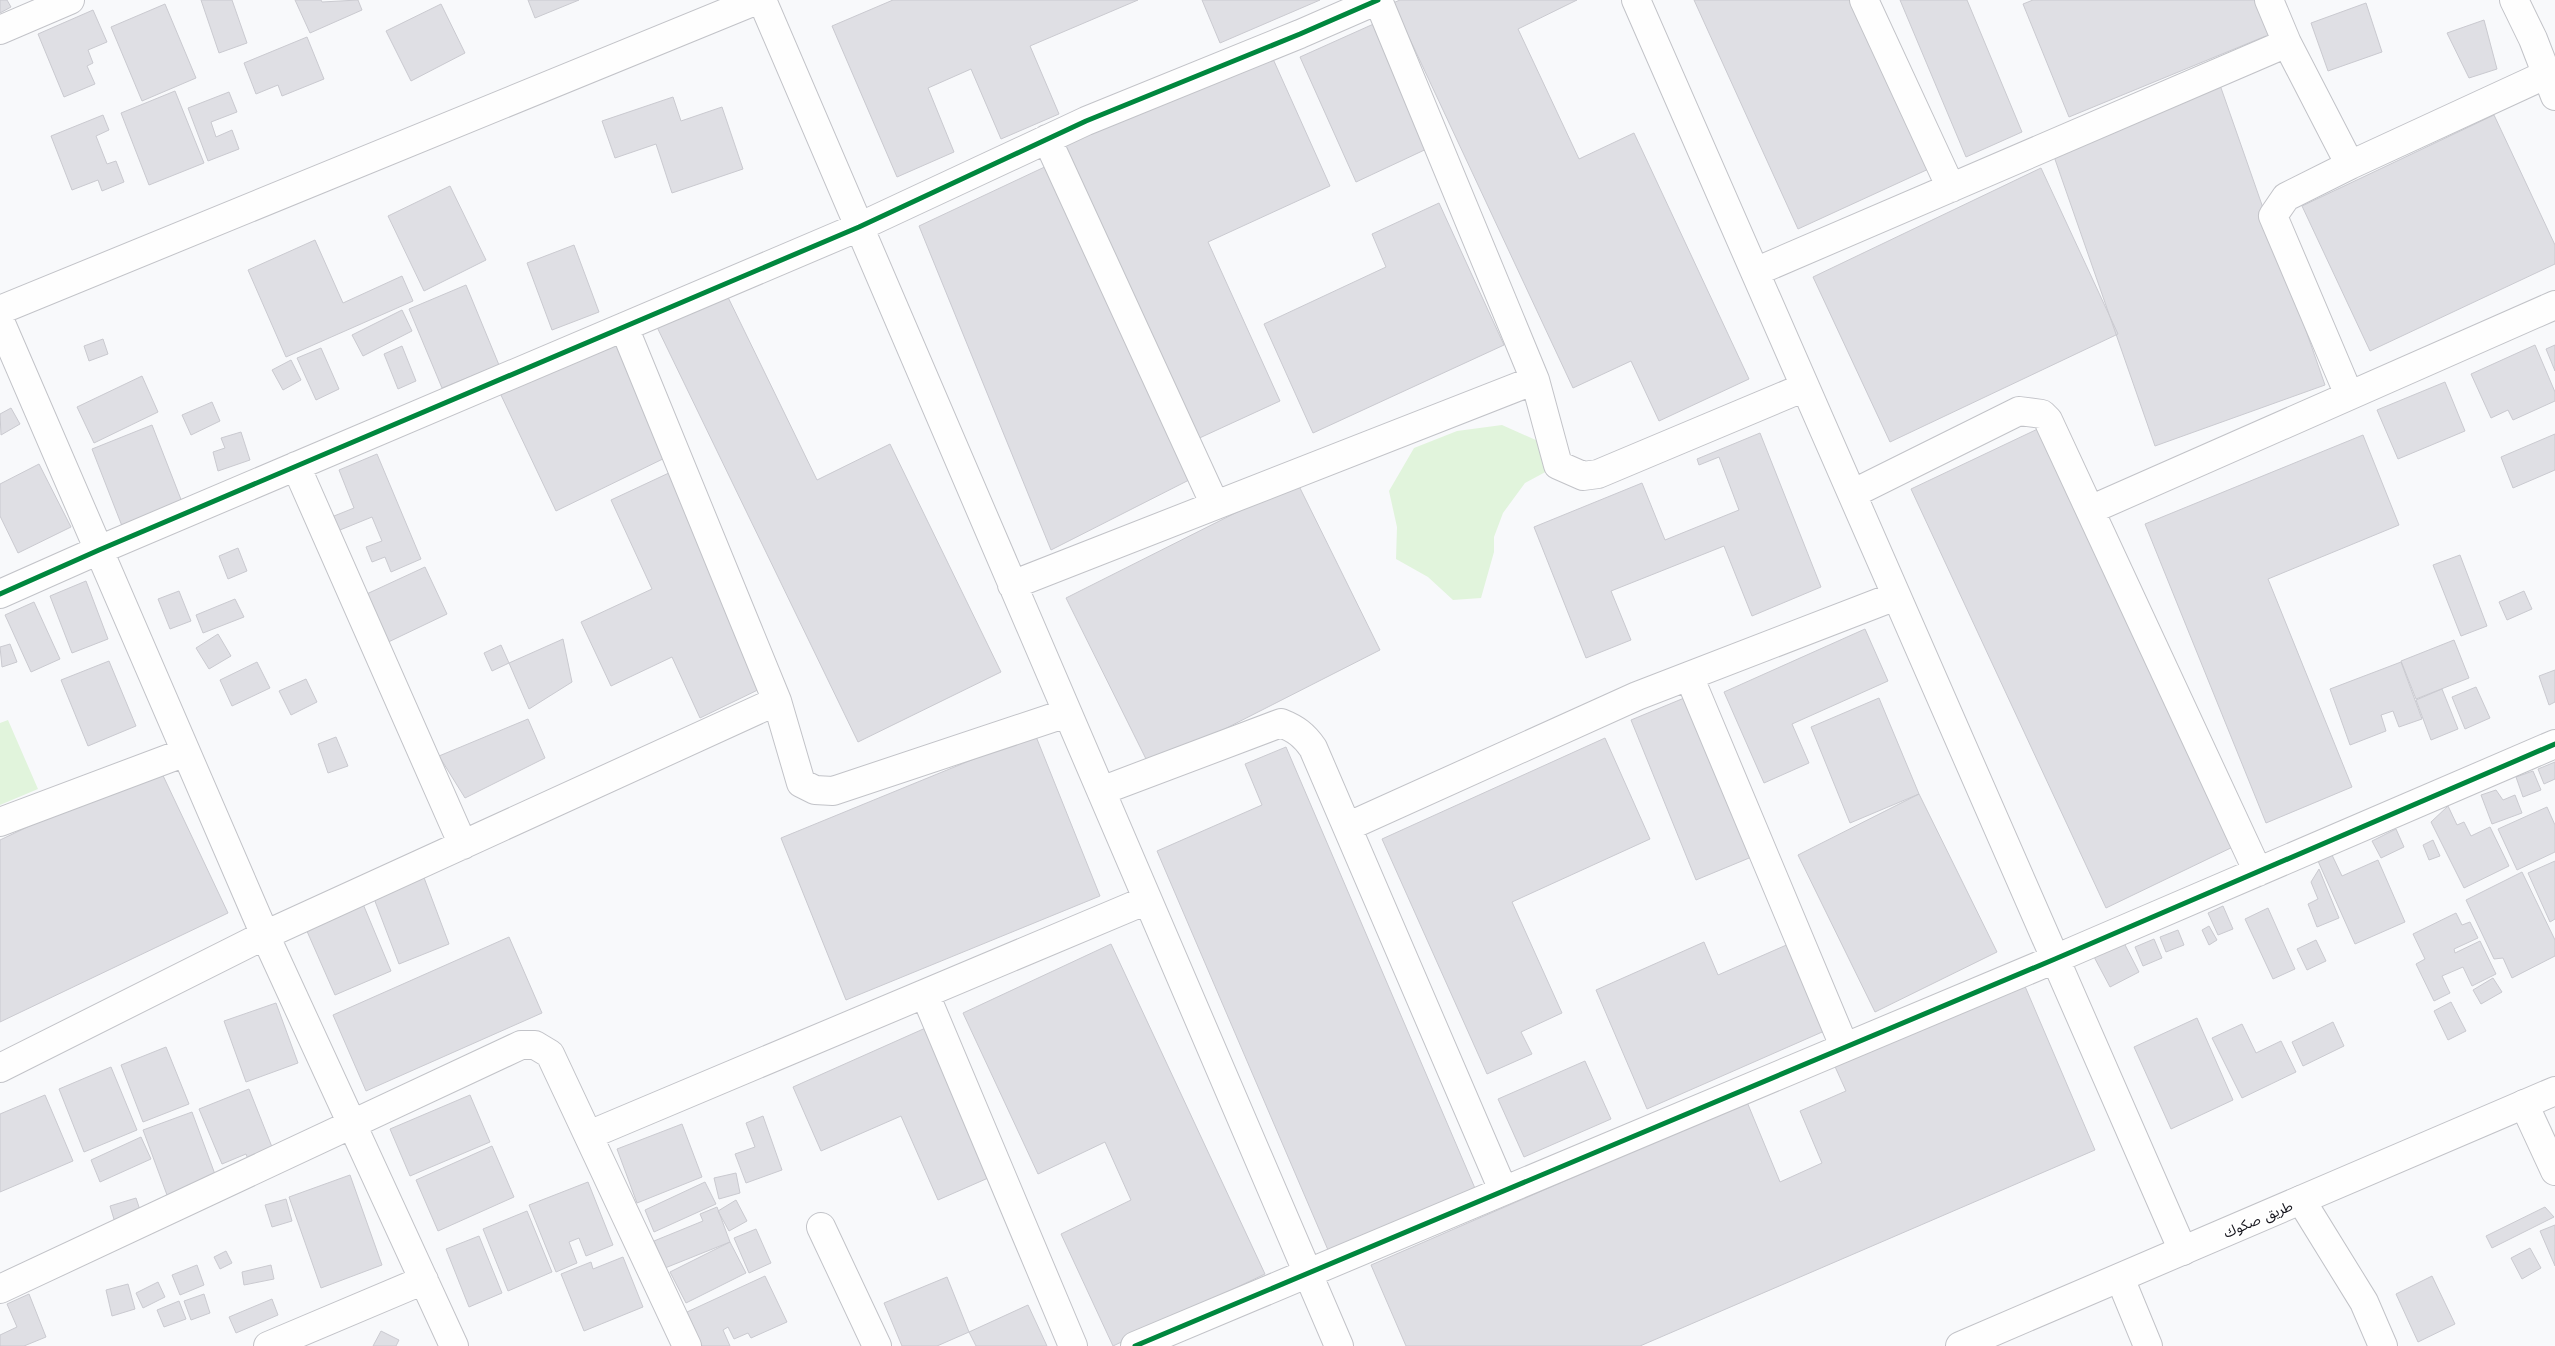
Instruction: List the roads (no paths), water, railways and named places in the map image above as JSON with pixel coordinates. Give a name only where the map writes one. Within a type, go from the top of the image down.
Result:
[{"type":"street","points":[[0,30],[70,0]]},
{"type":"street","points":[[0,310],[757,0]]},
{"type":"street","points":[[762,0],[1339,1346]]},
{"type":"street","points":[[0,594],[99,550],[859,227],[1047,139],[1378,0],[1535,380],[1558,465],[1583,476],[1598,474],[1805,387]]},
{"type":"street","points":[[1636,0],[2183,1251]]},
{"type":"street","points":[[1864,0],[1951,188]]},
{"type":"street","points":[[2270,0],[2287,43],[2350,165]]},
{"type":"street","points":[[2349,396],[2273,216],[2286,196],[2350,165],[2550,85],[2533,39],[2514,0]]},
{"type":"street","points":[[1755,272],[2287,43]]},
{"type":"street","points":[[1047,139],[1215,505]]},
{"type":"street","points":[[2090,510],[2555,305]]},
{"type":"street","points":[[0,321],[265,935],[454,1346]]},
{"type":"street","points":[[624,327],[777,701],[801,783],[815,790],[833,791],[1067,713]]},
{"type":"street","points":[[1012,584],[1535,380]]},
{"type":"street","points":[[1852,494],[2019,411],[2031,411],[2042,414],[2048,420],[2258,872]]},
{"type":"street","points":[[296,466],[463,845]]},
{"type":"street","points":[[1347,827],[1637,696],[1896,596]]},
{"type":"street","points":[[1689,676],[1844,1046]]},
{"type":"street","points":[[0,1068],[265,935],[777,701]]},
{"type":"street","points":[[1101,791],[1281,723],[1294,728],[1303,735],[1313,748],[1503,1190]]},
{"type":"street","points":[[1135,1346],[2258,872],[2555,744]]},
{"type":"street","points":[[0,822],[186,752]]},
{"type":"street","points":[[589,1135],[1147,900]]},
{"type":"street","points":[[925,994],[1073,1346]]},
{"type":"street","points":[[0,1289],[353,1126],[521,1045],[535,1045],[550,1054],[687,1346]]},
{"type":"street","name":"طريق صكوك","points":[[1960,1346],[2555,1091]]},
{"type":"street","points":[[2524,1104],[2555,1172]]},
{"type":"street","points":[[2301,1200],[2364,1302],[2383,1346]]},
{"type":"street","points":[[821,1227],[877,1346]]},
{"type":"street","points":[[2120,1278],[2148,1346]]},
{"type":"street","points":[[268,1346],[424,1280]]}]
